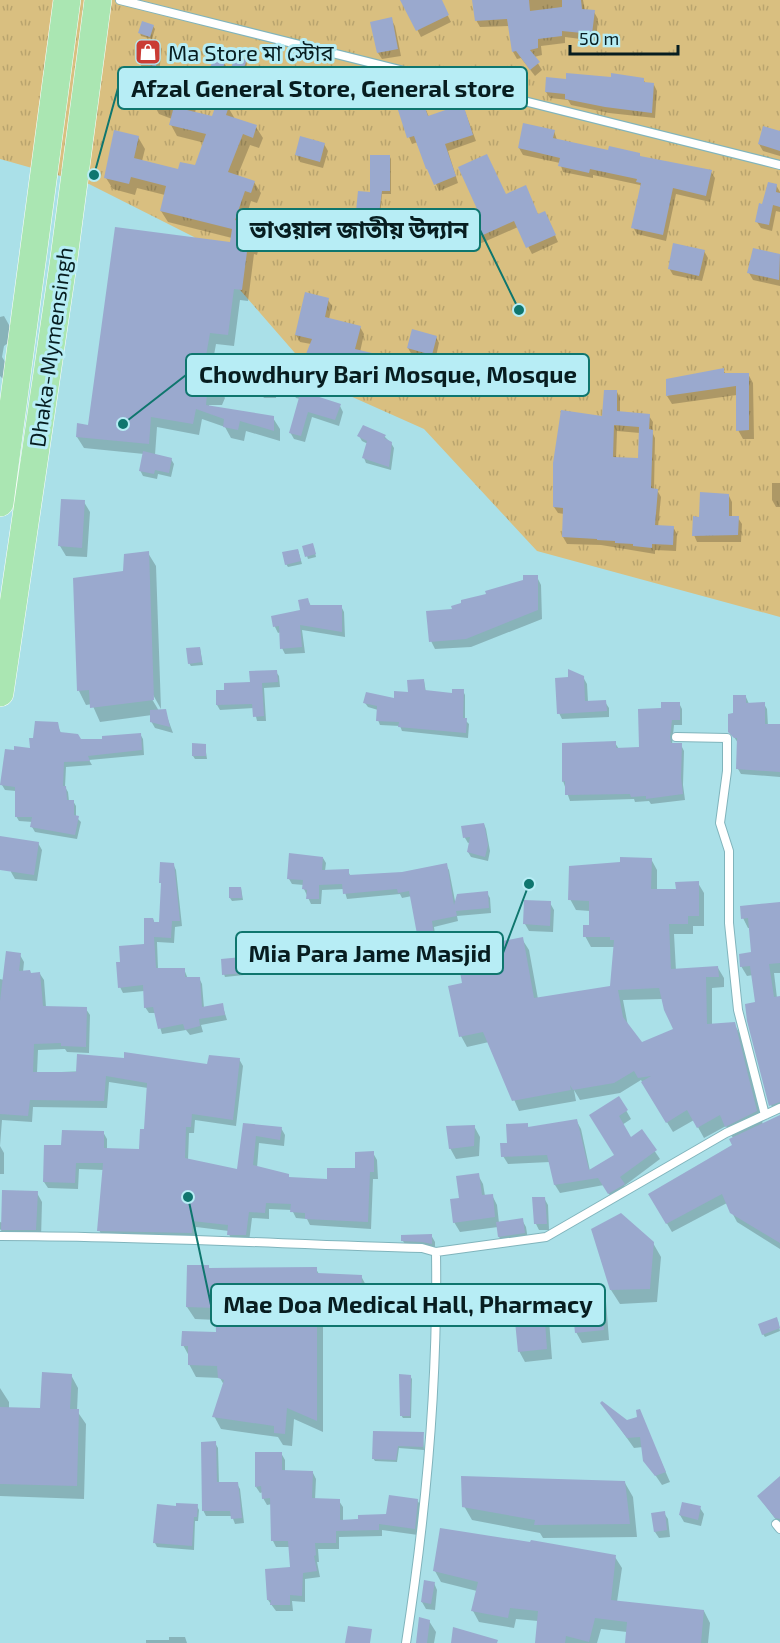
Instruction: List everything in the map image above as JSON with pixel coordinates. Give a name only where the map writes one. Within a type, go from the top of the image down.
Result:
[{"type":"highway","name":"Dhaka-Mymensingh","points":[[0,503],[67,0]]},
{"type":"highway","name":"Dhaka-Mymensingh","points":[[0,693],[62,270],[98,0]]},
{"type":"lane","points":[[120,0],[780,165]]},
{"type":"lane","points":[[676,737],[726,738],[727,771],[720,823],[729,851],[729,923],[738,1010],[765,1115]]},
{"type":"lane","points":[[0,1236],[107,1236],[422,1248],[436,1252],[546,1237],[726,1133],[780,1108]]},
{"type":"lane","points":[[406,1643],[419,1559],[429,1468],[437,1285],[436,1252]]},
{"type":"green space","points":[[0,0],[780,0],[780,617],[537,551],[424,429],[321,383],[194,237],[89,184],[0,159]]},
{"type":"building","points":[[400,0],[442,0],[449,15],[416,31]]},
{"type":"building","points":[[472,0],[529,0],[530,11],[562,7],[562,0],[581,0],[582,9],[595,10],[592,34],[562,31],[562,36],[538,39],[538,48],[530,50],[540,62],[530,70],[516,51],[512,52],[507,19],[475,21]]},
{"type":"building","points":[[392,17],[398,49],[377,53],[370,22]]},
{"type":"building","points":[[142,21],[154,25],[150,37],[138,33]]},
{"type":"building","name":"Ma Store মা স্টোর","points":[[141,39],[159,41],[156,66],[138,63]]},
{"type":"building","points":[[235,56],[247,60],[242,72],[231,68]]},
{"type":"building","points":[[214,58],[225,62],[221,74],[209,70]]},
{"type":"building","points":[[566,73],[611,77],[611,73],[644,78],[644,82],[654,83],[652,113],[605,107],[565,99],[565,94],[545,92],[546,77],[566,79]]},
{"type":"building","points":[[174,77],[193,82],[187,110],[212,116],[217,102],[229,106],[226,115],[257,125],[253,138],[243,134],[228,172],[255,181],[251,193],[245,191],[235,220],[255,225],[251,244],[248,244],[242,290],[234,289],[228,335],[210,333],[202,379],[220,386],[216,395],[207,394],[206,405],[274,416],[274,431],[240,421],[238,430],[223,427],[224,419],[196,409],[193,424],[151,417],[149,444],[76,437],[77,423],[88,425],[115,227],[230,242],[232,229],[160,211],[166,186],[131,177],[129,184],[104,178],[114,130],[139,136],[134,158],[178,169],[180,162],[195,165],[206,134],[169,125],[173,110],[151,103],[155,91],[170,96]]},
{"type":"building","points":[[422,99],[428,116],[463,104],[473,135],[445,144],[456,176],[434,185],[414,136],[407,138],[397,107]]},
{"type":"building","points":[[523,123],[555,130],[553,138],[608,150],[609,146],[640,153],[640,156],[712,170],[706,196],[673,188],[663,235],[631,228],[641,183],[636,182],[637,179],[590,169],[589,173],[558,166],[560,158],[518,148]]},
{"type":"building","points":[[763,126],[780,131],[780,151],[758,144]]},
{"type":"building","points":[[300,136],[325,143],[320,162],[295,155]]},
{"type":"building","points":[[487,154],[506,194],[526,185],[538,214],[545,211],[556,235],[526,248],[514,221],[472,240],[461,216],[477,209],[458,167]]},
{"type":"building","points":[[370,155],[390,155],[390,191],[382,191],[379,214],[356,211],[358,191],[370,192]]},
{"type":"building","points":[[768,182],[777,184],[776,192],[780,193],[780,207],[773,205],[769,225],[755,222],[759,203],[762,204]]},
{"type":"building","points":[[673,243],[705,250],[699,276],[668,269]]},
{"type":"building","points":[[753,248],[780,254],[779,280],[747,273]]},
{"type":"building","points":[[305,292],[329,298],[325,317],[361,326],[355,349],[389,357],[384,377],[325,360],[310,394],[341,404],[335,420],[308,412],[301,436],[289,433],[300,394],[291,391],[312,339],[295,335]]},
{"type":"building","points":[[412,329],[437,336],[432,355],[407,348]]},
{"type":"building","points":[[272,357],[275,358],[275,396],[260,395]]},
{"type":"building","points":[[724,368],[724,373],[749,373],[749,430],[736,431],[736,386],[666,396],[666,379]]},
{"type":"building","points":[[604,390],[617,390],[617,411],[650,414],[649,429],[653,430],[651,488],[658,489],[655,525],[674,526],[673,545],[652,544],[652,548],[615,543],[615,541],[562,537],[563,508],[553,507],[553,463],[561,410],[602,416]],"holes":[[[614,425],[639,427],[638,458],[613,457]]]},
{"type":"building","points":[[363,425],[386,435],[384,438],[392,442],[389,467],[362,458],[367,441],[357,436]]},
{"type":"building","points":[[143,451],[172,458],[169,473],[155,470],[154,474],[139,471]]},
{"type":"building","points":[[700,492],[729,494],[729,516],[739,516],[738,535],[692,536],[693,516],[699,517]]},
{"type":"building","points":[[61,499],[85,500],[82,548],[58,546]]},
{"type":"building","points":[[313,543],[316,554],[305,557],[302,546]]},
{"type":"building","points":[[298,549],[301,561],[285,565],[282,552]]},
{"type":"building","points":[[149,551],[154,700],[90,708],[89,690],[77,691],[73,578],[123,571],[124,554]]},
{"type":"building","points":[[523,575],[538,575],[538,610],[466,639],[429,642],[426,611],[452,609],[451,606],[461,603],[461,600],[486,594],[485,591],[523,580]]},
{"type":"building","points":[[308,598],[310,605],[342,605],[342,632],[300,625],[302,647],[280,649],[279,626],[273,627],[271,616],[300,610],[298,600]]},
{"type":"building","points":[[200,647],[202,662],[188,664],[186,648]]},
{"type":"building","points":[[568,669],[584,676],[585,701],[606,700],[607,711],[557,714],[555,678],[568,677]]},
{"type":"building","points":[[277,670],[278,682],[262,683],[264,716],[253,717],[252,704],[216,705],[216,690],[224,690],[224,683],[250,682],[249,671]]},
{"type":"building","points":[[424,679],[425,690],[452,693],[452,689],[464,689],[463,718],[467,718],[466,733],[398,727],[399,722],[376,721],[377,706],[363,703],[366,692],[394,698],[394,691],[408,692],[407,680]]},
{"type":"building","points":[[733,695],[746,695],[746,703],[765,702],[765,724],[780,724],[780,772],[736,769],[737,738],[728,732],[728,714],[733,713]]},
{"type":"building","points":[[661,702],[680,702],[680,720],[672,720],[670,737],[671,743],[682,743],[683,794],[646,799],[646,796],[631,797],[630,794],[565,795],[565,781],[562,782],[562,743],[616,741],[616,748],[639,747],[638,709],[661,708]]},
{"type":"building","points":[[166,709],[170,727],[150,722],[150,710]]},
{"type":"building","points":[[35,721],[58,722],[60,732],[78,734],[81,739],[102,739],[102,736],[141,733],[142,750],[88,756],[90,761],[64,762],[63,786],[66,786],[67,800],[74,800],[74,815],[79,816],[75,835],[30,827],[32,817],[15,817],[15,787],[0,785],[5,749],[14,750],[14,746],[30,748],[29,738],[33,738]]},
{"type":"building","points":[[192,743],[206,744],[206,756],[192,756]]},
{"type":"building","points":[[484,823],[488,845],[485,857],[467,852],[470,837],[463,838],[461,826]]},
{"type":"building","points":[[0,836],[39,842],[34,875],[0,870]]},
{"type":"building","points":[[289,853],[323,857],[322,870],[349,869],[349,875],[402,872],[447,863],[454,905],[457,894],[488,891],[489,908],[456,911],[457,916],[432,921],[435,943],[419,945],[409,891],[398,893],[397,889],[343,894],[342,884],[319,885],[319,899],[306,899],[307,890],[302,889],[303,880],[287,879]]},
{"type":"building","points":[[620,857],[652,858],[651,889],[676,889],[675,882],[699,881],[699,916],[688,916],[688,924],[669,924],[671,969],[718,966],[719,977],[706,977],[707,1024],[735,1022],[757,1111],[725,1127],[720,1115],[697,1128],[687,1110],[666,1123],[641,1082],[651,1076],[638,1078],[634,1071],[614,1083],[573,1090],[570,1085],[571,1090],[512,1101],[483,1032],[459,1037],[448,986],[462,983],[456,950],[523,937],[534,998],[610,986],[614,940],[610,940],[610,937],[583,937],[583,925],[589,925],[589,901],[568,900],[569,866],[620,862]],"holes":[[[659,988],[664,1010],[673,1029],[642,1042],[623,1017],[618,990]]]},
{"type":"building","points":[[160,862],[174,863],[180,921],[172,921],[171,938],[154,937],[156,968],[185,968],[185,977],[200,977],[202,1007],[223,1003],[225,1015],[199,1019],[200,1026],[185,1030],[183,1024],[158,1029],[153,1007],[144,1008],[143,985],[118,988],[116,962],[120,962],[119,946],[144,944],[144,918],[153,918],[154,922],[159,922]]},
{"type":"building","points":[[229,887],[241,887],[242,898],[229,898]]},
{"type":"building","points":[[524,900],[551,901],[550,926],[523,924]]},
{"type":"building","points":[[780,902],[780,963],[769,964],[774,997],[780,996],[780,1102],[769,1106],[747,1021],[745,1004],[755,1002],[750,966],[740,967],[739,954],[751,952],[748,918],[741,919],[740,906]]},
{"type":"building","points":[[341,932],[354,932],[354,952],[341,952]]},
{"type":"building","points":[[6,951],[21,953],[19,971],[40,972],[43,1006],[87,1007],[86,1047],[61,1046],[61,1043],[34,1044],[33,1072],[76,1072],[77,1054],[124,1058],[124,1052],[207,1064],[209,1055],[240,1058],[233,1120],[192,1114],[191,1127],[186,1127],[185,1158],[237,1169],[243,1123],[282,1127],[280,1140],[256,1136],[253,1165],[289,1174],[289,1177],[327,1179],[327,1168],[355,1168],[355,1152],[374,1151],[374,1172],[370,1172],[368,1222],[305,1219],[305,1213],[290,1212],[291,1204],[266,1203],[265,1213],[249,1212],[246,1235],[227,1235],[228,1225],[192,1221],[192,1233],[97,1231],[103,1163],[76,1163],[75,1183],[43,1182],[44,1145],[61,1145],[62,1130],[104,1131],[104,1148],[139,1149],[140,1129],[144,1129],[147,1083],[106,1076],[104,1101],[30,1100],[28,1116],[0,1114],[0,1001]]},
{"type":"building","points":[[242,957],[243,973],[222,975],[221,959]]},
{"type":"building","points":[[619,1096],[628,1110],[619,1116],[631,1137],[642,1129],[657,1150],[620,1177],[625,1184],[608,1194],[598,1178],[554,1185],[547,1155],[501,1157],[500,1143],[507,1143],[506,1124],[528,1123],[528,1127],[577,1119],[589,1170],[614,1155],[589,1115]]},
{"type":"building","points":[[780,1115],[780,1243],[730,1213],[722,1194],[666,1224],[648,1194],[732,1145],[729,1139]]},
{"type":"building","points":[[475,1125],[474,1146],[449,1149],[446,1126]]},
{"type":"building","points":[[479,1173],[482,1195],[493,1194],[495,1217],[453,1223],[450,1199],[459,1198],[456,1176]]},
{"type":"building","points":[[2,1190],[38,1191],[36,1230],[1,1230]]},
{"type":"building","points":[[532,1197],[545,1197],[547,1224],[534,1224]]},
{"type":"building","points":[[621,1213],[654,1242],[650,1289],[610,1290],[591,1229]]},
{"type":"building","points":[[523,1218],[525,1233],[498,1237],[496,1222]]},
{"type":"building","points":[[432,1234],[432,1244],[401,1241],[401,1235]]},
{"type":"building","points":[[187,1265],[209,1265],[209,1268],[317,1267],[317,1273],[362,1275],[360,1308],[317,1306],[317,1421],[287,1408],[285,1434],[274,1433],[274,1426],[212,1417],[224,1380],[218,1378],[217,1366],[188,1365],[188,1346],[181,1346],[182,1331],[216,1332],[215,1308],[186,1307]]},
{"type":"building","points":[[601,1289],[604,1330],[575,1333],[571,1292]]},
{"type":"building","points":[[544,1308],[547,1349],[518,1352],[514,1311]]},
{"type":"building","points":[[777,1317],[780,1328],[762,1335],[758,1324]]},
{"type":"building","points":[[42,1372],[72,1374],[70,1409],[79,1409],[77,1486],[0,1484],[0,1407],[40,1408]]},
{"type":"building","points":[[399,1374],[411,1375],[410,1416],[400,1416]]},
{"type":"building","points":[[602,1401],[627,1420],[637,1417],[636,1410],[640,1409],[666,1472],[655,1476],[643,1461],[640,1437],[627,1438],[600,1403]]},
{"type":"building","points":[[373,1431],[424,1432],[423,1447],[398,1446],[396,1460],[372,1459]]},
{"type":"building","points":[[216,1441],[217,1482],[238,1482],[242,1518],[231,1519],[230,1511],[202,1511],[201,1442]]},
{"type":"building","points":[[255,1452],[282,1452],[282,1470],[313,1471],[312,1498],[340,1499],[340,1520],[358,1519],[358,1515],[386,1514],[389,1495],[418,1499],[415,1529],[379,1524],[379,1530],[336,1531],[336,1543],[315,1543],[316,1555],[314,1556],[317,1571],[303,1573],[302,1596],[290,1595],[290,1605],[270,1605],[271,1600],[267,1600],[265,1569],[290,1567],[288,1541],[271,1541],[270,1498],[262,1499],[261,1486],[255,1487]]},
{"type":"building","points":[[461,1476],[625,1481],[630,1524],[534,1525],[535,1520],[462,1507]]},
{"type":"building","points":[[780,1476],[780,1519],[775,1518],[757,1496]]},
{"type":"building","points":[[682,1502],[701,1506],[698,1520],[679,1515]]},
{"type":"building","points":[[176,1503],[198,1504],[197,1517],[194,1517],[192,1546],[153,1543],[157,1504],[176,1506]]},
{"type":"building","points":[[665,1511],[667,1530],[654,1532],[651,1513]]},
{"type":"building","points":[[440,1528],[530,1542],[531,1540],[616,1555],[611,1600],[704,1610],[701,1643],[625,1643],[627,1622],[595,1618],[589,1642],[566,1636],[565,1643],[535,1643],[538,1611],[510,1608],[508,1618],[471,1611],[478,1582],[433,1571]]},
{"type":"building","points":[[424,1580],[435,1582],[431,1604],[421,1602]]},
{"type":"building","points":[[419,1617],[430,1620],[427,1643],[416,1643]]},
{"type":"building","points":[[348,1626],[372,1629],[370,1643],[345,1643]]},
{"type":"building","points":[[453,1627],[498,1640],[497,1643],[451,1643]]},
{"type":"place","name":"Ma Store মা স্টোর","points":[[148,52]]},
{"type":"place","name":"Afzal General Store, General store","points":[[94,175]]},
{"type":"place","name":"ভাওয়াল জাতীয় উদ্যান","points":[[519,310]]},
{"type":"place","name":"Chowdhury Bari Mosque, Mosque","points":[[123,424]]},
{"type":"place","name":"Mia Para Jame Masjid","points":[[529,884]]},
{"type":"place","name":"Mae Doa Medical Hall, Pharmacy","points":[[188,1197]]}]
